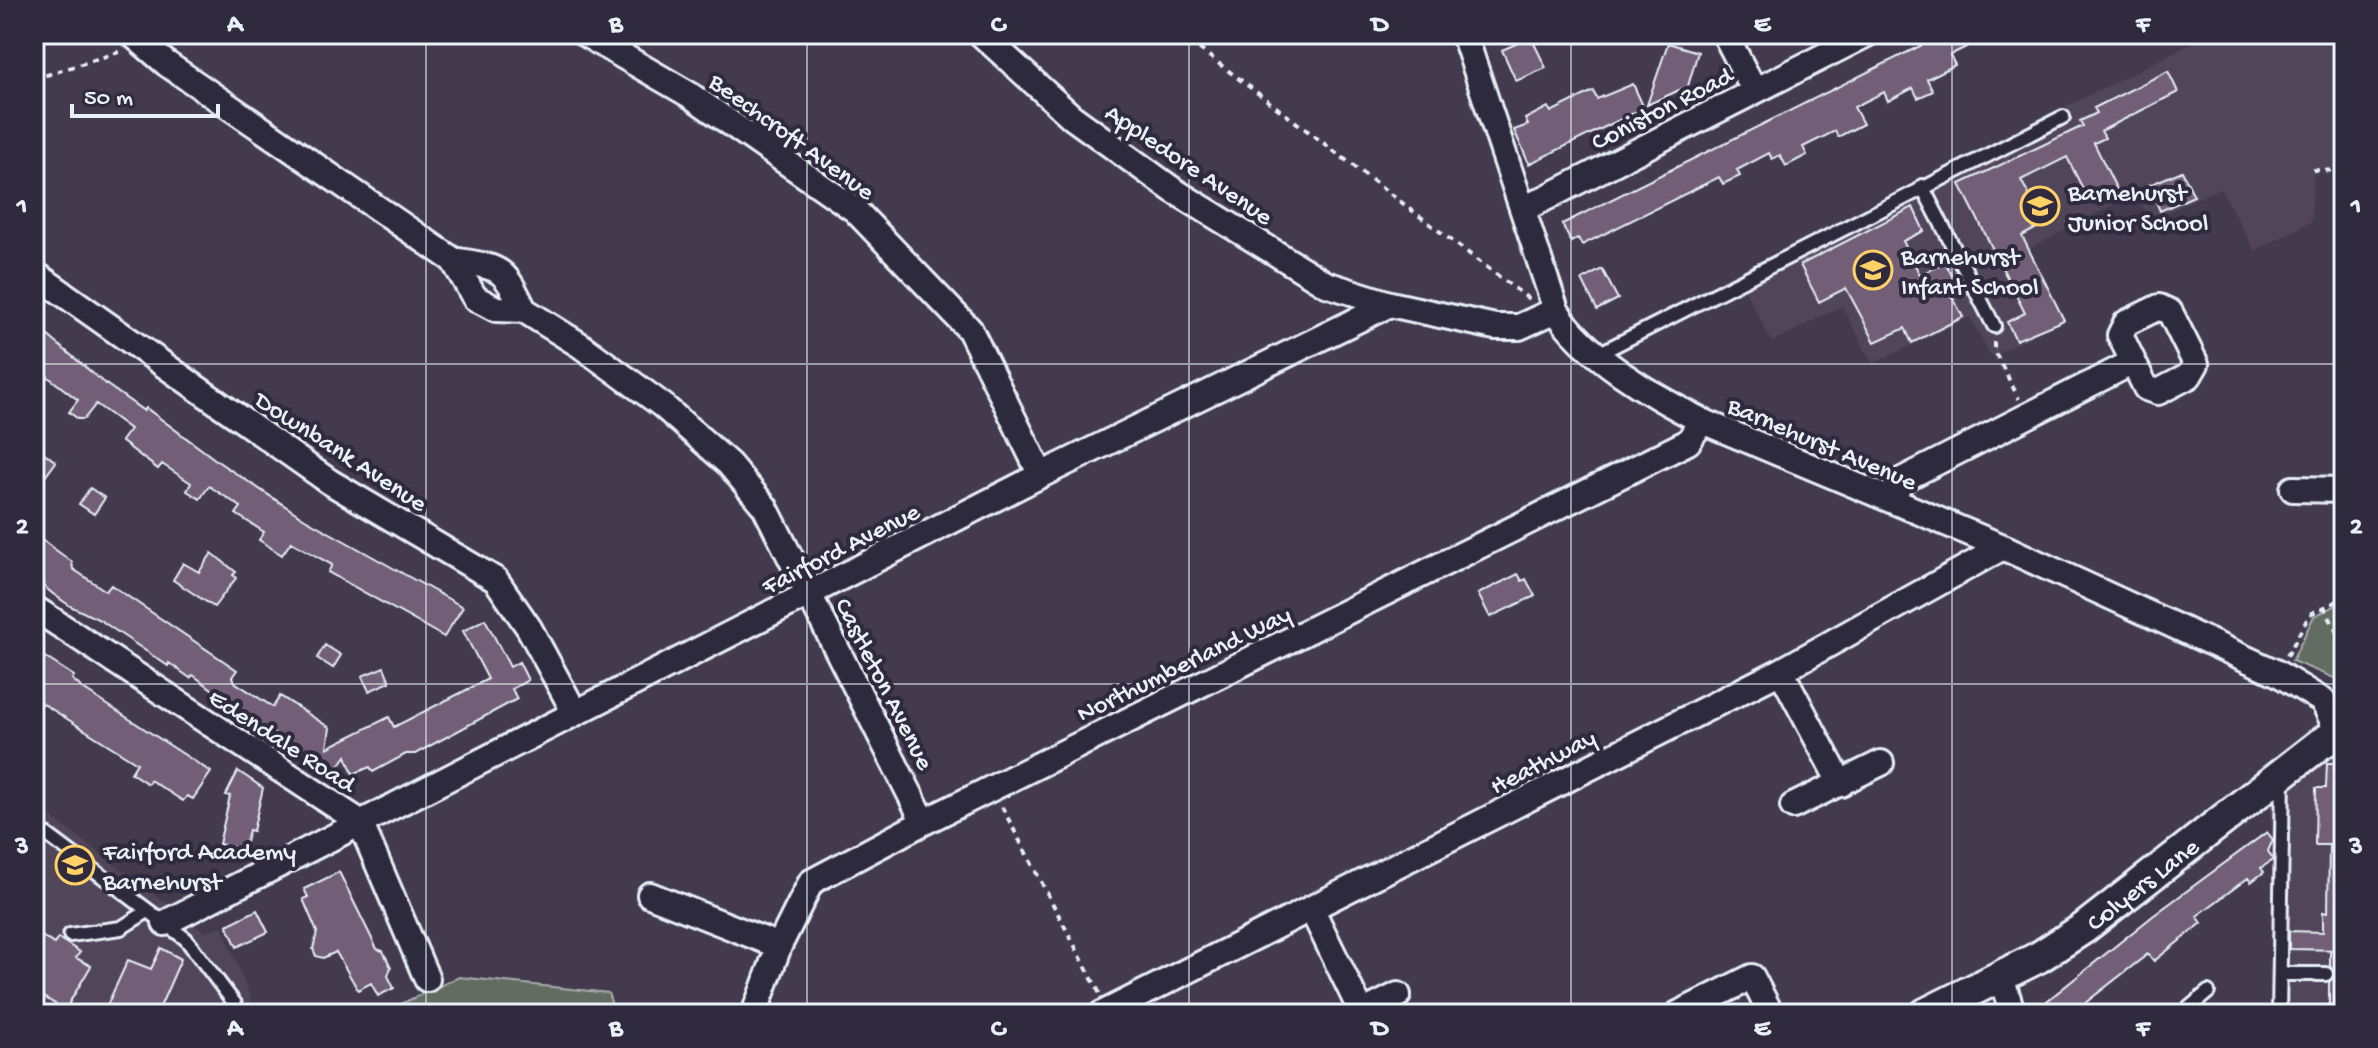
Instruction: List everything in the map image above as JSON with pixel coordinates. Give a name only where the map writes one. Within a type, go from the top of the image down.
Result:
[{"type":"street","name":"Beechcroft Avenue","points":[[585,34],[690,95],[855,210],[970,330],[1041,475]]},
{"type":"street","name":"Appledore Avenue","points":[[981,34],[1072,117],[1173,190],[1326,284],[1390,304]]},
{"type":"street","name":"Barnehurst Avenue","points":[[1464,34],[1524,209],[1552,312],[1598,354],[1666,403],[1702,421],[2003,547],[2314,692],[2341,731]]},
{"type":"street","points":[[1725,34],[1754,90]]},
{"type":"street","name":"Coniston Road","points":[[1524,209],[1867,34]]},
{"type":"street","name":"Castleton Avenue","points":[[138,39],[270,136],[453,260],[491,267],[508,276],[524,310]]},
{"type":"street","name":"Castleton Avenue","points":[[453,260],[475,298],[496,309],[524,310],[580,345],[662,405],[729,464],[765,507],[924,822]]},
{"type":"street","name":"Downbank Avenue","points":[[34,273],[330,482],[496,580],[529,628],[575,713]]},
{"type":"street","name":"Fairford Avenue","points":[[156,917],[360,822],[1041,475],[1390,304]]},
{"type":"street","points":[[1390,304],[1495,327],[1519,327],[1552,312]]},
{"type":"street","points":[[1891,500],[1902,480],[2133,362]]},
{"type":"street","name":"Northumberland Way","points":[[754,1014],[779,946],[811,882],[924,822],[1688,442],[1702,421]]},
{"type":"street","points":[[2293,489],[2344,490]]},
{"type":"street","name":"Heathway","points":[[1107,1013],[1781,671],[2003,547]]},
{"type":"street","name":"Edendale Road","points":[[34,608],[360,822],[427,979]]},
{"type":"street","points":[[1781,671],[1841,784]]},
{"type":"street","name":"Colyers Lane","points":[[1925,1014],[2001,977],[2084,928],[2341,731]]},
{"type":"street","points":[[1793,806],[1881,763]]},
{"type":"street","points":[[650,895],[779,946]]},
{"type":"street","points":[[1311,908],[1361,1014],[1398,995]]},
{"type":"street","points":[[1678,1014],[1752,977],[1771,1014]]},
{"type":"street","points":[[2001,977],[2013,1014]]},
{"type":"lane","points":[[1598,354],[1922,186],[2063,117]]},
{"type":"lane","points":[[1922,186],[1994,326]]},
{"type":"lane","points":[[2279,1014],[2283,774]]},
{"type":"lane","points":[[34,825],[186,939],[235,1004],[238,1014]]},
{"type":"lane","points":[[70,935],[121,928],[156,917]]},
{"type":"lane","points":[[2280,974],[2326,974]]},
{"type":"lane","points":[[2182,1014],[2208,992]]},
{"type":"path","points":[[1180,34],[1552,312]]},
{"type":"path","points":[[34,79],[138,39]]},
{"type":"path","points":[[2313,170],[2344,171]]},
{"type":"path","points":[[1994,326],[1994,350],[2028,415]]},
{"type":"path","points":[[2289,652],[2310,614],[2344,598]]},
{"type":"path","points":[[2324,606],[2344,647]]},
{"type":"path","points":[[993,789],[1107,1013]]},
{"type":"shaded area","name":"Barnehurst Junior School","points":[[2210,34],[2344,34],[2344,169],[2314,168],[2311,222],[2255,251],[2220,188],[2150,220],[2135,193],[2029,249],[2064,320],[1991,356],[1970,317],[1873,364],[1842,306],[1772,342],[1744,288],[1625,348],[1609,337]]},
{"type":"shaded area","points":[[2344,750],[2344,1014],[2279,1014],[2270,802]]},
{"type":"shaded area","name":"Fairford Academy Barnehurst","points":[[34,804],[205,932],[222,926],[257,1014],[34,1014]]},
{"type":"green space","points":[[2344,604],[2344,682],[2292,661],[2314,616]]},
{"type":"green space","points":[[459,977],[608,993],[615,1014],[379,1014]]},
{"type":"building","points":[[1944,34],[1992,34],[1950,55],[1955,65],[1927,79],[1933,91],[1918,98],[1913,88],[1888,101],[1884,92],[1854,107],[1863,124],[1838,137],[1835,131],[1803,147],[1807,155],[1786,166],[1780,155],[1772,159],[1769,153],[1737,170],[1740,176],[1723,184],[1719,177],[1582,245],[1578,238],[1571,242],[1562,224]]},
{"type":"building","points":[[1531,37],[1546,68],[1516,81],[1502,50]]},
{"type":"building","points":[[1668,43],[1698,52],[1688,86],[1647,105]]},
{"type":"building","points":[[2168,71],[2178,92],[2101,131],[2105,138],[2094,143],[2117,190],[2090,203],[2067,157],[2021,180],[2044,224],[2022,236],[2064,320],[2016,340],[2007,322],[2025,313],[1960,184],[2083,126],[2080,121],[2097,113],[2094,108]]},
{"type":"building","points":[[1633,84],[1644,108],[1529,164],[1514,130],[1528,125],[1525,119],[1548,107],[1551,112],[1593,91],[1597,99]]},
{"type":"building","points":[[2182,171],[2194,196],[2160,211],[2149,185]]},
{"type":"building","points":[[1913,207],[1924,231],[1903,241],[1920,275],[1945,262],[1958,287],[1950,292],[1963,317],[1912,343],[1905,328],[1875,342],[1846,288],[1819,302],[1800,265]]},
{"type":"building","points":[[1602,269],[1618,299],[1597,310],[1582,280]]},
{"type":"building","points":[[34,324],[103,382],[144,411],[146,408],[220,463],[305,519],[463,607],[444,637],[328,572],[332,565],[291,542],[282,555],[259,540],[264,532],[236,514],[241,507],[209,486],[200,499],[187,491],[191,483],[162,464],[158,469],[121,441],[130,429],[96,404],[84,419],[78,419],[69,412],[78,400],[34,366]]},
{"type":"building","points":[[34,445],[56,462],[34,492]]},
{"type":"building","points":[[90,488],[105,498],[94,514],[79,504]]},
{"type":"building","points":[[34,534],[72,562],[73,569],[106,591],[111,585],[237,670],[232,677],[236,683],[273,707],[280,696],[330,728],[327,748],[389,717],[394,727],[488,679],[463,631],[485,619],[510,667],[519,662],[528,680],[512,689],[517,699],[415,754],[406,754],[373,772],[370,767],[353,774],[346,756],[336,770],[231,708],[193,675],[190,678],[169,663],[168,666],[100,620],[53,594],[34,578]]},
{"type":"building","points":[[212,553],[236,572],[233,575],[236,578],[214,607],[173,580],[183,563],[199,572]]},
{"type":"building","points":[[1518,574],[1522,581],[1526,579],[1535,596],[1490,617],[1478,594]]},
{"type":"building","points":[[325,645],[341,655],[333,668],[317,658]]},
{"type":"building","points":[[34,650],[74,676],[72,679],[83,689],[211,772],[193,799],[187,796],[183,801],[150,780],[148,784],[131,773],[137,763],[34,698]]},
{"type":"building","points":[[384,667],[390,682],[369,691],[362,676]]},
{"type":"building","points":[[2327,763],[2344,763],[2344,950],[2289,949],[2289,931],[2323,932],[2323,912],[2328,912],[2329,845],[2315,845],[2316,788],[2326,788]]},
{"type":"building","points":[[238,771],[263,788],[253,831],[249,830],[244,850],[219,844],[230,796],[226,795]]},
{"type":"building","points":[[2267,832],[2273,840],[2268,851],[2273,860],[2261,868],[2264,872],[2251,882],[2248,878],[2197,916],[2202,923],[2154,961],[2148,954],[2071,1014],[2049,1014],[2042,1005],[2154,915]]},
{"type":"building","points":[[339,872],[377,949],[383,951],[391,967],[388,976],[394,988],[378,996],[371,983],[358,990],[336,952],[323,958],[316,956],[313,949],[317,932],[303,899],[308,897],[304,889]]},
{"type":"building","points":[[257,910],[268,932],[237,947],[227,925]]},
{"type":"building","points":[[34,931],[54,944],[58,938],[80,952],[76,958],[91,966],[65,1010],[34,991]]},
{"type":"building","points":[[161,948],[181,959],[157,1014],[103,1014],[128,960],[151,969]]},
{"type":"building","points":[[2330,950],[2344,951],[2344,1014],[2329,1014],[2329,982],[2335,975],[2330,966]]},
{"type":"place","name":"Barnehurst Junior School","points":[[2040,206]]},
{"type":"place","name":"Barnehurst Infant School","points":[[1873,270]]},
{"type":"place","name":"Fairford Academy Barnehurst","points":[[75,865]]}]
